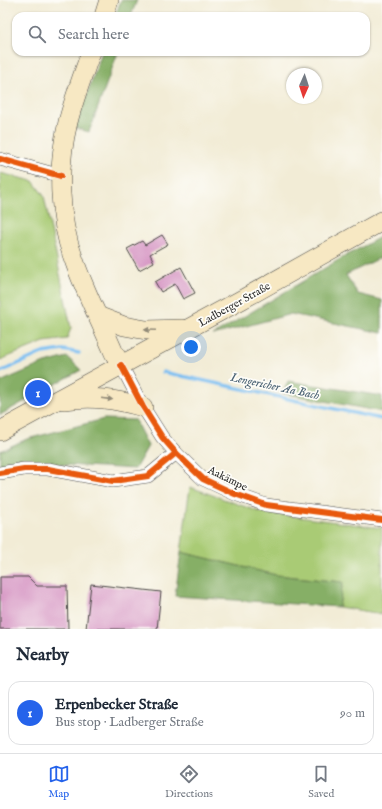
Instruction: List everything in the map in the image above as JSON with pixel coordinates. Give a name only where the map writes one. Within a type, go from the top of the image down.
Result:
[{"type":"main road","points":[[105,12],[109,0]]},
{"type":"main road","points":[[90,56],[68,122],[63,150],[61,202],[66,232],[73,259],[121,365]]},
{"type":"main road","name":"Ladberger Straße","points":[[0,432],[189,329],[382,221]]},
{"type":"main road","points":[[98,316],[124,326],[146,330],[164,331],[189,329]]},
{"type":"main road","points":[[55,402],[83,397],[126,402],[143,407]]},
{"type":"street","points":[[0,159],[61,176]]},
{"type":"street","name":"Aakämpe","points":[[121,365],[143,407],[162,437],[176,453],[203,478],[235,494],[266,505],[382,520]]},
{"type":"street","points":[[0,473],[24,469],[48,469],[113,481],[148,476],[176,453]]},
{"type":"green space","points":[[121,0],[137,0],[132,12],[116,12]]},
{"type":"green space","points":[[101,56],[117,56],[89,132],[75,128]]},
{"type":"green space","points":[[0,173],[33,181],[44,196],[71,328],[67,339],[44,342],[0,360]]},
{"type":"green space","points":[[382,236],[382,257],[346,275],[358,294],[382,300],[382,333],[291,314],[213,335],[340,259]]},
{"type":"green space","points":[[67,357],[81,370],[0,415],[0,382],[42,364]]},
{"type":"green space","points":[[288,381],[382,396],[382,412],[283,393]]},
{"type":"green space","points":[[104,419],[135,420],[148,446],[135,469],[50,464],[0,469],[0,451],[27,439]]},
{"type":"green space","points":[[190,487],[260,512],[382,528],[382,614],[339,607],[342,582],[276,575],[181,552]]},
{"type":"green space","points":[[181,552],[276,575],[343,582],[339,607],[175,596]]},
{"type":"building","points":[[162,235],[168,244],[150,254],[154,262],[139,270],[127,249],[142,241],[145,245]]},
{"type":"building","points":[[181,267],[195,293],[183,299],[175,284],[161,292],[155,282]]},
{"type":"building","points":[[0,577],[28,577],[37,586],[67,586],[68,629],[0,629]]},
{"type":"building","points":[[91,584],[161,592],[157,629],[86,629]]},
{"type":"waterway","name":"Lengericher Aa Bach","points":[[0,372],[42,353],[63,350],[79,353]]},
{"type":"waterway","name":"Lengericher Aa Bach","points":[[163,372],[382,419]]},
{"type":"cycle path","points":[[0,159],[61,176]]},
{"type":"cycle path","points":[[121,365],[143,407],[162,437],[203,479],[235,494],[266,505],[382,520]]},
{"type":"cycle path","points":[[0,473],[24,469],[48,469],[113,481],[148,476],[176,453]]},
{"type":"place","name":"Erpenbecker Straße","points":[[38,393]]}]
